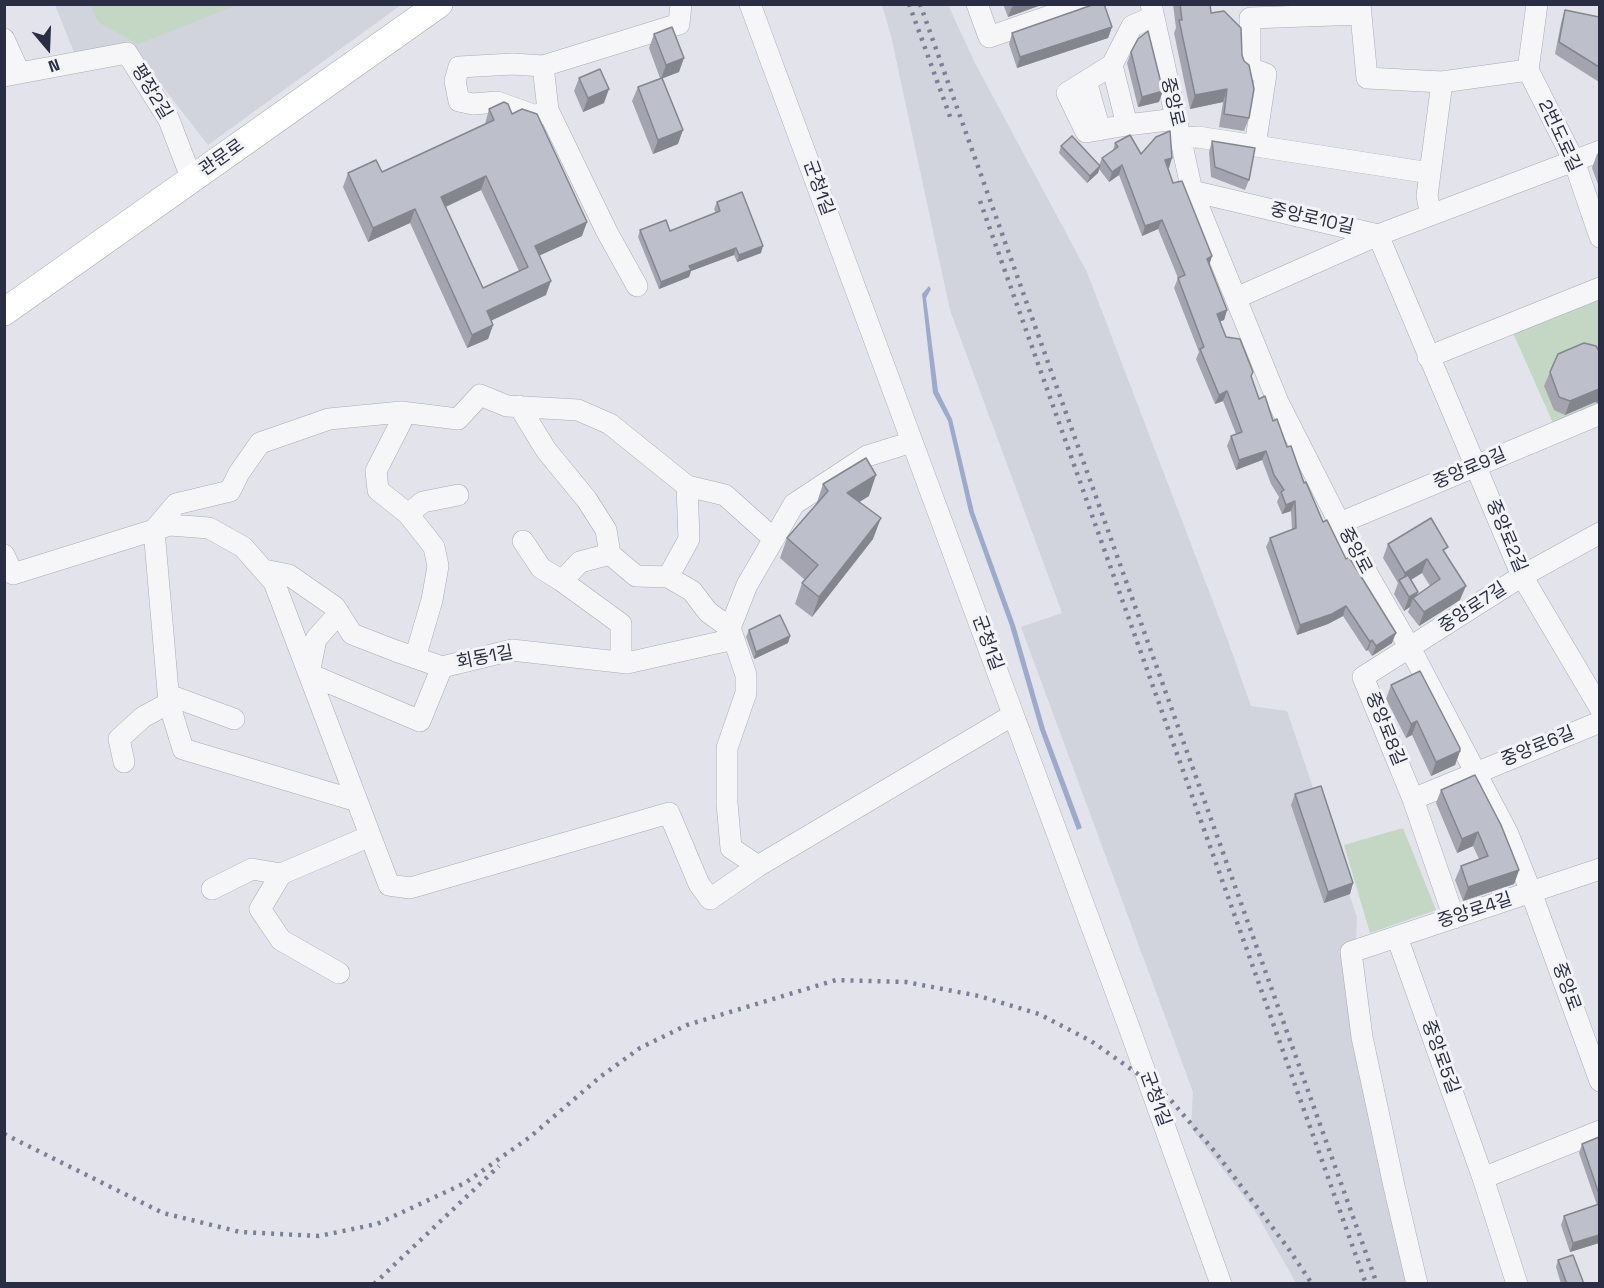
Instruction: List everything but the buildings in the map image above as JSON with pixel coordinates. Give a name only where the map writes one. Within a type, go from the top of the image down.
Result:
[{"type":"main road","name":"관문로","points":[[4,312],[439,4]]},
{"type":"street","points":[[548,110],[536,116],[497,102],[473,104],[459,102],[455,81],[459,67],[513,64],[543,66],[679,24],[681,4]]},
{"type":"street","name":"군청1길","points":[[750,4],[1126,1018],[1221,1284]]},
{"type":"street","points":[[976,4],[989,37],[1085,4]]},
{"type":"street","points":[[1255,146],[1266,74],[1250,68],[1250,18],[1360,9],[1367,78],[1442,82],[1528,70],[1538,4]]},
{"type":"street","points":[[1152,11],[1132,26],[1112,65],[1067,93],[1086,132],[1126,125],[1178,128],[1198,137],[1430,173]]},
{"type":"street","name":"중앙로","points":[[1152,11],[1192,191],[1278,402],[1340,523],[1477,772],[1508,834],[1599,1081]]},
{"type":"street","points":[[4,39],[12,74]]},
{"type":"street","name":"평장2길","points":[[12,74],[127,53],[169,120],[192,180]]},
{"type":"street","points":[[1112,65],[1126,125]]},
{"type":"street","points":[[543,66],[548,110],[607,232],[637,286]]},
{"type":"street","name":"2번도로길","points":[[1528,70],[1574,161],[1599,237]]},
{"type":"street","points":[[1431,215],[1427,196],[1442,82]]},
{"type":"street","name":"중앙로10길","points":[[1192,191],[1378,235],[1599,151]]},
{"type":"street","points":[[1236,298],[1378,235]]},
{"type":"street","name":"중앙로2길","points":[[1378,235],[1522,576],[1599,708]]},
{"type":"street","points":[[1428,357],[1599,288]]},
{"type":"street","points":[[357,801],[183,749],[169,699],[154,530],[176,504],[230,490],[239,472],[260,443],[329,419],[401,412],[458,419],[480,395],[507,406],[578,410],[610,424],[687,486],[725,495],[774,538]]},
{"type":"street","points":[[519,406],[546,450],[587,500],[606,530],[610,554],[636,576],[669,577],[692,591],[708,612],[732,634],[746,675],[746,693],[727,748],[727,803],[731,848],[758,866]]},
{"type":"street","points":[[401,412],[400,422],[376,471],[378,490],[408,514],[434,547],[438,566],[432,600],[415,658]]},
{"type":"street","name":"중앙로9길","points":[[1340,523],[1599,414]]},
{"type":"street","points":[[732,634],[747,585],[794,504],[867,456],[912,442]]},
{"type":"street","points":[[669,577],[689,540],[687,486]]},
{"type":"street","points":[[408,514],[423,502],[458,495]]},
{"type":"street","points":[[4,555],[14,574],[170,525],[209,528],[243,548],[274,582],[389,885],[410,888],[669,813],[699,884],[710,899],[758,866],[1013,715]]},
{"type":"street","name":"중앙로7길","points":[[1410,648],[1522,576],[1599,534]]},
{"type":"street","points":[[523,542],[541,568],[621,624],[621,662]]},
{"type":"street","points":[[562,581],[580,562],[610,554]]},
{"type":"street","name":"회동1길","points":[[264,570],[289,574],[335,607],[352,634],[442,667],[512,650],[627,663],[732,634]]},
{"type":"street","points":[[309,674],[316,639],[339,613]]},
{"type":"street","name":"중앙로8길","points":[[1410,648],[1364,677],[1413,799]]},
{"type":"street","points":[[309,674],[420,721],[442,667]]},
{"type":"street","points":[[169,699],[234,719]]},
{"type":"street","points":[[124,762],[119,739],[143,717],[169,699]]},
{"type":"street","name":"중앙로6길","points":[[1413,799],[1599,722]]},
{"type":"street","points":[[1413,799],[1454,918]]},
{"type":"street","points":[[212,889],[252,869],[281,874],[370,836]]},
{"type":"street","name":"중앙로4길","points":[[1417,1284],[1362,1036],[1351,952],[1599,869]]},
{"type":"street","points":[[281,874],[260,909],[281,940],[339,973]]},
{"type":"street","name":"중앙로5길","points":[[1397,937],[1483,1178],[1517,1284]]},
{"type":"street","points":[[1483,1178],[1599,1131]]},
{"type":"shaded area","points":[[55,5],[401,5],[208,145],[146,65],[78,62]]},
{"type":"shaded area","points":[[882,5],[948,5],[975,63],[1087,272],[1251,706],[1287,711],[1357,917],[1354,991],[1415,1283],[1296,1283],[1255,1211],[1191,1128],[1193,1092],[1021,627],[1062,613],[950,310],[891,36]]},
{"type":"green space","points":[[91,5],[237,5],[138,44],[98,22]]},
{"type":"green space","points":[[1599,288],[1599,414],[1557,432],[1509,324]]},
{"type":"green space","points":[[1403,828],[1436,910],[1370,933],[1344,845]]},
{"type":"water","points":[[929,286],[931,289],[926,298],[938,391],[952,419],[974,512],[1015,625],[1045,729],[1082,828],[1077,830],[1040,730],[1010,626],[969,512],[948,421],[933,393],[922,294]]},
{"type":"railway","points":[[909,4],[952,122]]},
{"type":"railway","points":[[920,4],[1377,1284]]},
{"type":"railway","points":[[980,201],[1366,1284]]},
{"type":"railway","points":[[4,1134],[163,1213],[240,1232],[319,1236],[377,1224],[465,1183],[530,1137],[600,1077],[640,1048],[687,1025],[836,980],[906,982],[979,996],[1039,1014],[1091,1041],[1148,1081],[1169,1098],[1216,1153],[1288,1248],[1312,1284]]},
{"type":"railway","points":[[374,1284],[499,1166]]}]
